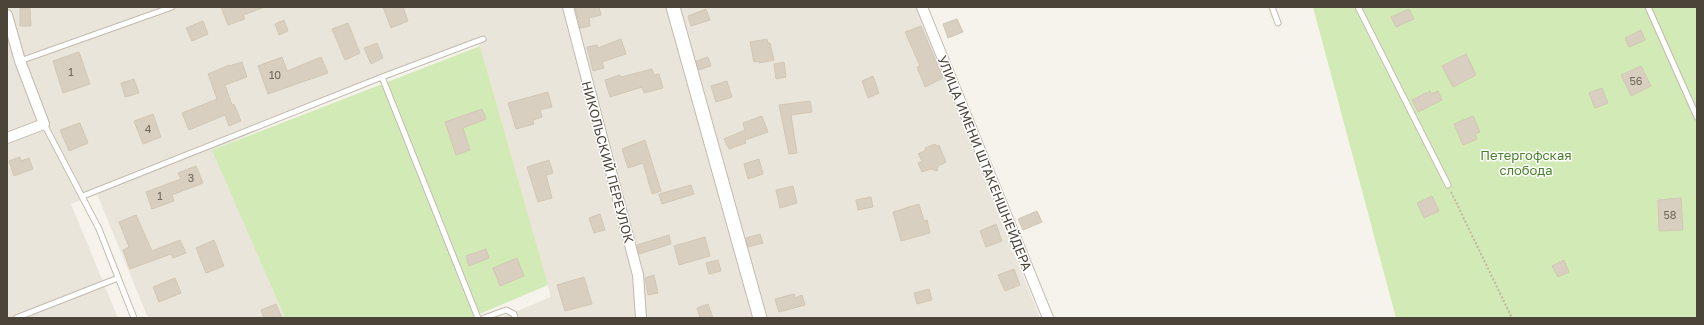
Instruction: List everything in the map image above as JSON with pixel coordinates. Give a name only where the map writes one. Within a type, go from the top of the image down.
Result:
[{"type":"street","name":"НИКОЛЬСКИЙ ПЕРЕУЛОК","points":[[568,7],[638,275],[641,318]]},
{"type":"street","points":[[673,7],[760,318]]},
{"type":"street","name":"УЛИЦА ИМЕНИ ШТАКЕНШНЕЙДЕРА","points":[[922,7],[1048,318]]},
{"type":"street","points":[[7,15],[20,60],[44,124],[7,138]]},
{"type":"lane","points":[[20,60],[172,7]]},
{"type":"lane","points":[[1272,7],[1278,23]]},
{"type":"lane","points":[[1358,7],[1448,185]]},
{"type":"lane","points":[[1648,7],[1697,116]]},
{"type":"lane","points":[[82,196],[382,77],[483,39]]},
{"type":"lane","points":[[382,77],[478,318]]},
{"type":"lane","points":[[44,124],[99,229],[134,318]]},
{"type":"lane","points":[[16,318],[118,278]]},
{"type":"lane","points":[[484,318],[506,310],[514,314],[515,318]]},
{"type":"path","points":[[1448,185],[1512,318]]},
{"type":"shaded area","points":[[7,7],[916,7],[1040,318],[500,318],[551,297],[479,43],[382,77],[213,150],[285,318],[148,318],[97,194],[71,204],[118,318],[7,318]]},
{"type":"green space","name":"Петергофская слобода","points":[[1313,7],[1697,7],[1697,318],[1396,318]]},
{"type":"green space","points":[[480,46],[548,285],[470,318],[285,318],[212,150]]},
{"type":"building","points":[[221,7],[262,8],[243,15],[245,19],[228,25]]},
{"type":"building","points":[[383,7],[403,7],[408,21],[391,28]]},
{"type":"building","points":[[599,7],[601,15],[589,18],[590,26],[580,28],[575,8]]},
{"type":"building","points":[[20,8],[30,8],[31,26],[20,26]]},
{"type":"building","points":[[706,9],[710,20],[691,26],[688,16]]},
{"type":"building","points":[[1409,9],[1414,19],[1396,27],[1391,17]]},
{"type":"building","points":[[957,19],[963,32],[948,38],[943,24]]},
{"type":"building","points":[[284,20],[288,31],[279,35],[275,24]]},
{"type":"building","points":[[203,21],[208,34],[192,41],[186,28]]},
{"type":"building","points":[[348,23],[360,53],[345,60],[332,29]]},
{"type":"building","points":[[921,26],[943,78],[925,87],[917,67],[920,66],[905,32]]},
{"type":"building","points":[[1641,30],[1645,40],[1629,47],[1625,38]]},
{"type":"building","points":[[621,39],[626,54],[602,62],[604,68],[593,71],[587,47],[597,45],[598,48]]},
{"type":"building","points":[[767,39],[768,43],[770,43],[774,60],[759,63],[759,61],[754,62],[750,42]]},
{"type":"building","points":[[377,43],[383,58],[371,64],[364,48]]},
{"type":"building","points":[[79,52],[90,84],[63,93],[53,61]]},
{"type":"building","points":[[1466,54],[1476,75],[1453,87],[1442,66]]},
{"type":"building","points":[[282,57],[287,71],[321,57],[328,73],[268,94],[258,66]]},
{"type":"building","points":[[708,57],[711,66],[699,70],[696,61]]},
{"type":"building","points":[[242,62],[247,77],[225,85],[232,105],[234,104],[241,121],[229,126],[225,115],[189,130],[182,113],[217,99],[208,74],[229,65]]},
{"type":"building","points":[[784,62],[786,77],[776,79],[774,64]]},
{"type":"building","points":[[1641,66],[1651,86],[1631,96],[1621,75]]},
{"type":"building","points":[[652,69],[654,75],[659,74],[663,88],[644,93],[642,87],[610,97],[605,80],[620,75],[621,77]]},
{"type":"building","points":[[873,76],[879,93],[868,98],[862,81]]},
{"type":"building","points":[[134,79],[139,93],[125,97],[121,83]]},
{"type":"building","points":[[727,81],[732,97],[716,102],[711,86]]},
{"type":"building","points":[[1602,88],[1608,103],[1595,108],[1589,93]]},
{"type":"building","points":[[1430,91],[1431,94],[1438,91],[1442,100],[1418,112],[1412,100]]},
{"type":"building","points":[[548,92],[552,107],[540,110],[542,117],[533,120],[534,124],[516,129],[508,103]]},
{"type":"building","points":[[810,101],[812,112],[791,115],[797,153],[789,154],[779,105]]},
{"type":"building","points":[[482,109],[486,119],[463,128],[470,150],[456,155],[445,122]]},
{"type":"building","points":[[153,114],[161,137],[143,144],[134,121]]},
{"type":"building","points":[[762,116],[768,132],[745,140],[746,143],[729,149],[724,139],[745,130],[743,123]]},
{"type":"building","points":[[1473,116],[1480,132],[1475,134],[1477,139],[1463,145],[1454,124]]},
{"type":"building","points":[[80,123],[88,143],[69,151],[60,130]]},
{"type":"building","points":[[645,140],[661,191],[652,194],[643,163],[628,168],[622,149]]},
{"type":"building","points":[[935,144],[936,146],[939,145],[946,162],[938,166],[937,171],[931,169],[922,172],[918,163],[922,161],[918,154],[926,150],[925,148]]},
{"type":"building","points":[[20,157],[21,161],[29,158],[33,169],[14,176],[9,161]]},
{"type":"building","points":[[759,159],[763,174],[748,179],[744,164]]},
{"type":"building","points":[[549,160],[553,173],[546,175],[552,198],[538,202],[527,167]]},
{"type":"building","points":[[196,166],[203,183],[172,195],[174,201],[152,209],[146,192],[181,179],[178,173]]},
{"type":"building","points":[[691,185],[694,194],[662,204],[659,194]]},
{"type":"building","points":[[793,186],[797,203],[780,208],[776,190]]},
{"type":"building","points":[[1432,196],[1439,211],[1424,218],[1417,203]]},
{"type":"building","points":[[871,197],[873,207],[858,210],[856,200]]},
{"type":"building","points":[[1681,198],[1683,230],[1659,231],[1658,200]]},
{"type":"building","points":[[919,204],[924,221],[927,220],[930,233],[901,241],[893,212]]},
{"type":"building","points":[[1037,211],[1042,222],[1023,230],[1018,219]]},
{"type":"building","points":[[600,214],[605,230],[594,233],[589,218]]},
{"type":"building","points":[[136,215],[152,251],[180,240],[186,253],[173,258],[171,254],[130,269],[123,250],[129,247],[119,222]]},
{"type":"building","points":[[996,224],[1002,241],[986,247],[980,231]]},
{"type":"building","points":[[760,234],[763,243],[748,247],[746,238]]},
{"type":"building","points":[[669,235],[671,244],[639,254],[637,245]]},
{"type":"building","points":[[705,237],[710,256],[679,265],[674,246]]},
{"type":"building","points":[[214,240],[224,266],[206,273],[196,248]]},
{"type":"building","points":[[486,249],[489,258],[469,266],[466,256]]},
{"type":"building","points":[[517,258],[524,276],[500,286],[493,268]]},
{"type":"building","points":[[718,260],[721,271],[709,274],[706,263]]},
{"type":"building","points":[[1564,260],[1569,272],[1558,277],[1552,266]]},
{"type":"building","points":[[1014,269],[1020,285],[1005,291],[998,275]]},
{"type":"building","points":[[654,275],[658,293],[648,295],[645,278]]},
{"type":"building","points":[[584,277],[592,304],[565,311],[557,285]]},
{"type":"building","points":[[175,278],[181,293],[159,302],[153,287]]},
{"type":"building","points":[[929,289],[932,300],[917,304],[914,293]]},
{"type":"building","points":[[794,294],[795,298],[802,295],[805,305],[779,312],[775,299]]},
{"type":"building","points":[[276,304],[282,318],[264,318],[261,310]]},
{"type":"building","points":[[708,304],[713,318],[700,318],[697,308]]}]
